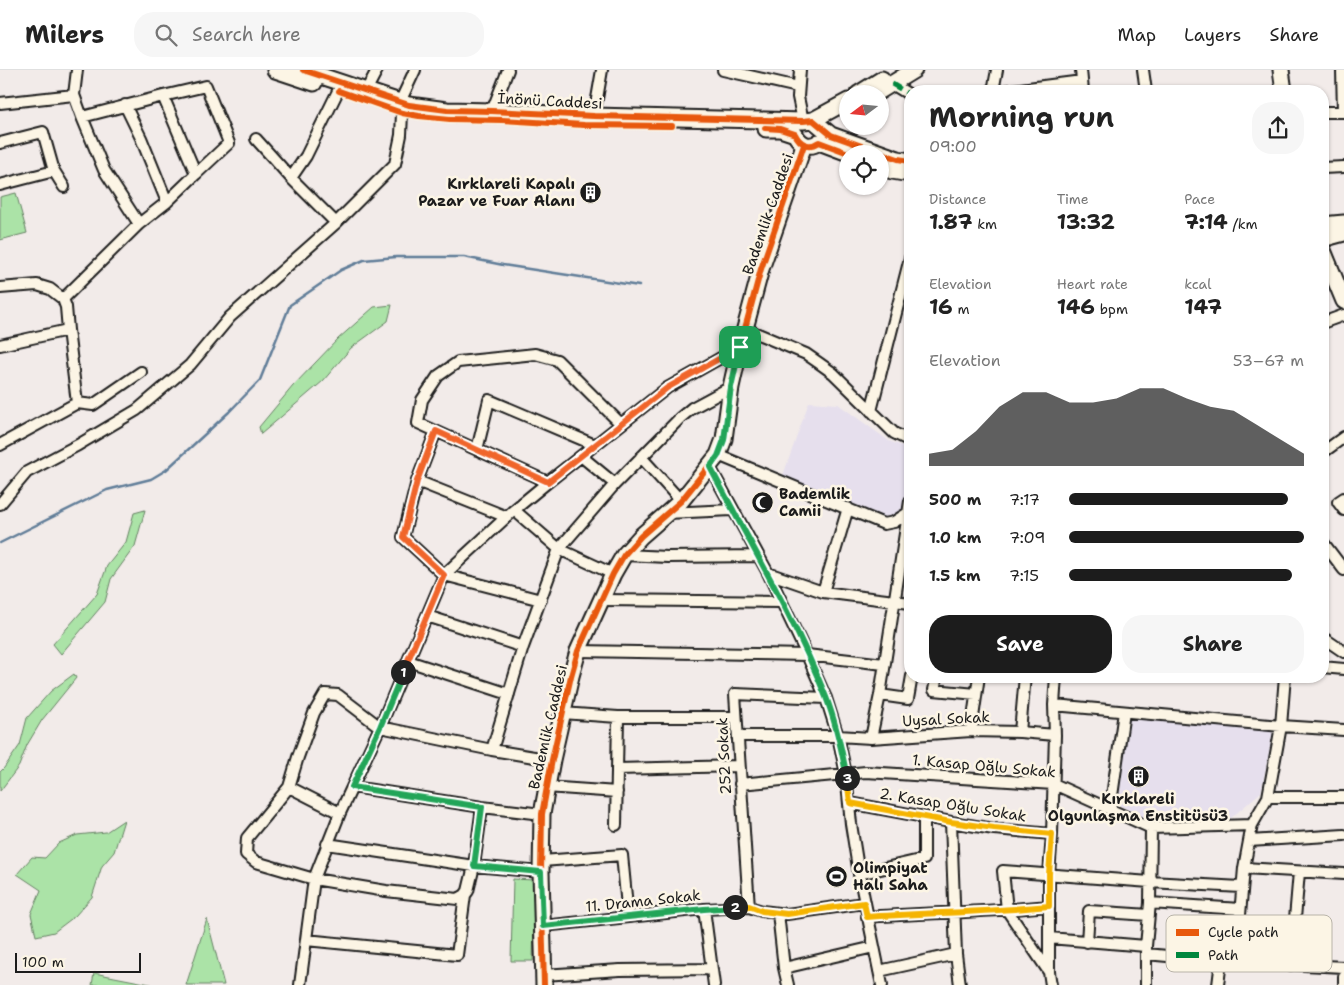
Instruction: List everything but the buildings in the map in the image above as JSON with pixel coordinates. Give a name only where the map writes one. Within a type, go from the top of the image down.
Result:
[{"type":"main road","name":"İnönü Caddesi","points":[[275,70],[338,91],[450,119],[584,125],[780,129],[810,133]]},
{"type":"main road","name":"İnönü Caddesi","points":[[303,70],[366,91],[401,108],[409,105],[447,110],[594,116],[810,133]]},
{"type":"main road","points":[[877,85],[914,70]]},
{"type":"main road","points":[[1281,70],[1283,85]]},
{"type":"main road","points":[[810,133],[839,109]]},
{"type":"main road","points":[[810,133],[839,115]]},
{"type":"main road","points":[[810,133],[839,148]]},
{"type":"main road","points":[[810,133],[831,136],[904,160]]},
{"type":"main road","name":"Bademlik Caddesi","points":[[544,980],[542,814],[562,713],[578,651],[613,574],[624,555],[641,536],[681,501],[714,461],[724,440],[731,387],[761,269],[810,133]]},
{"type":"main road","points":[[889,170],[904,173]]},
{"type":"main road","points":[[1329,224],[1344,223]]},
{"type":"main road","points":[[1329,236],[1344,233]]},
{"type":"main road","points":[[1329,265],[1344,300]]},
{"type":"street","points":[[77,70],[74,95],[82,117],[104,170],[139,224]]},
{"type":"street","points":[[366,91],[377,70]]},
{"type":"street","points":[[0,504],[27,472],[138,410],[190,365],[230,317],[336,223],[394,164],[401,135],[401,108],[416,70]]},
{"type":"street","points":[[492,111],[508,70]]},
{"type":"street","points":[[594,116],[602,70]]},
{"type":"street","points":[[722,70],[798,87]]},
{"type":"street","points":[[800,70],[798,97],[810,133]]},
{"type":"street","points":[[994,85],[998,70]]},
{"type":"street","points":[[1081,70],[1083,85]]},
{"type":"street","points":[[1143,70],[1145,85]]},
{"type":"street","points":[[1329,112],[1344,112],[1342,70]]},
{"type":"street","points":[[894,77],[904,88]]},
{"type":"street","points":[[63,299],[139,224],[167,202],[229,143],[206,86],[82,117]]},
{"type":"street","points":[[291,178],[306,156],[338,91]]},
{"type":"street","points":[[0,103],[74,95]]},
{"type":"street","points":[[163,96],[196,174]]},
{"type":"street","points":[[125,105],[141,138],[167,202]]},
{"type":"street","points":[[0,143],[43,132],[54,171],[64,187]]},
{"type":"street","points":[[256,139],[291,178],[336,223]]},
{"type":"street","points":[[1329,168],[1344,168]]},
{"type":"street","points":[[0,185],[54,171]]},
{"type":"street","points":[[871,411],[904,282]]},
{"type":"street","points":[[0,288],[37,285],[50,289],[63,299],[66,307],[77,403]]},
{"type":"street","points":[[1329,320],[1344,315]]},
{"type":"street","points":[[746,329],[806,354],[819,362],[894,433],[904,438]]},
{"type":"street","points":[[0,345],[68,330]]},
{"type":"street","points":[[300,985],[314,878],[340,813],[380,727],[444,575],[548,482],[667,388],[740,347]]},
{"type":"street","points":[[548,482],[418,424],[422,400],[438,376],[458,362],[535,354],[556,360],[621,424]]},
{"type":"street","points":[[0,445],[77,403],[93,405],[141,372]]},
{"type":"street","points":[[492,750],[523,647],[560,549],[615,484],[680,418],[692,408],[731,387]]},
{"type":"street","points":[[477,450],[489,400],[595,444]]},
{"type":"street","points":[[436,431],[417,481],[403,537],[444,575],[541,600]]},
{"type":"street","points":[[1329,448],[1344,437]]},
{"type":"street","points":[[581,456],[615,484]]},
{"type":"street","points":[[641,457],[681,501]]},
{"type":"street","points":[[714,461],[848,508],[884,524],[894,522],[904,516]]},
{"type":"street","points":[[714,461],[732,510],[768,573],[826,698],[838,736],[846,774],[859,874],[882,985]]},
{"type":"street","points":[[417,481],[511,514],[560,549],[613,574]]},
{"type":"street","points":[[1344,498],[1338,502],[1344,510]]},
{"type":"street","points":[[823,592],[848,508]]},
{"type":"street","points":[[667,513],[732,510]]},
{"type":"street","points":[[1329,551],[1344,570]]},
{"type":"street","points":[[624,555],[668,557],[758,556]]},
{"type":"street","points":[[871,738],[895,601],[904,563]]},
{"type":"street","points":[[768,573],[823,592],[904,602]]},
{"type":"street","points":[[601,600],[782,602]]},
{"type":"street","points":[[427,616],[523,647]]},
{"type":"street","points":[[1329,642],[1344,652]]},
{"type":"street","points":[[578,651],[807,655],[884,664]]},
{"type":"street","points":[[408,661],[509,694]]},
{"type":"street","points":[[1329,668],[1344,669]]},
{"type":"street","points":[[880,695],[908,699],[911,683]]},
{"type":"street","points":[[936,683],[934,690],[976,694]]},
{"type":"street","points":[[971,731],[978,683]]},
{"type":"street","points":[[1020,732],[1024,683]]},
{"type":"street","points":[[1051,985],[1049,972],[1049,874],[1054,784],[1056,683]]},
{"type":"street","points":[[1240,915],[1241,887],[1252,824],[1268,797],[1281,726],[1284,683]]},
{"type":"street","points":[[482,807],[474,866],[468,892],[453,900],[386,891],[314,878],[256,862],[246,854],[247,838],[289,787],[314,713],[325,694],[338,695],[380,727],[552,760]]},
{"type":"street","name":"252 Sokak","points":[[749,906],[735,694],[826,698]]},
{"type":"street","points":[[1054,705],[1344,730]]},
{"type":"street","points":[[1110,810],[1124,712]]},
{"type":"street","points":[[562,713],[618,716],[736,717]]},
{"type":"street","points":[[616,826],[618,716]]},
{"type":"street","name":"Uysal Sokak","points":[[738,736],[838,736],[871,738],[971,731],[1055,735]]},
{"type":"street","points":[[617,769],[739,766]]},
{"type":"street","name":"1. Kasap Oğlu Sokak","points":[[740,784],[866,772],[1054,784],[1151,828]]},
{"type":"street","points":[[289,787],[340,813]]},
{"type":"street","points":[[352,787],[482,807],[542,814]]},
{"type":"street","points":[[546,787],[617,792]]},
{"type":"street","points":[[1268,797],[1344,797]]},
{"type":"street","name":"2. Kasap Oğlu Sokak","points":[[850,803],[951,822],[1052,834]]},
{"type":"street","points":[[859,874],[924,859],[924,817]]},
{"type":"street","points":[[951,822],[956,954],[960,985]]},
{"type":"street","points":[[1146,985],[1151,828],[1252,824]]},
{"type":"street","points":[[1249,841],[1344,835]]},
{"type":"street","points":[[327,844],[474,866],[542,867],[622,855],[628,917]]},
{"type":"street","points":[[1244,868],[1344,874]]},
{"type":"street","points":[[1049,972],[1007,910],[1003,871],[1241,887]]},
{"type":"street","points":[[1295,915],[1299,872]]},
{"type":"street","points":[[306,940],[457,955],[465,895]]},
{"type":"street","name":"11. Drama Sokak","points":[[543,926],[749,906],[762,911],[787,914],[864,903]]},
{"type":"street","points":[[1150,903],[1240,909]]},
{"type":"street","points":[[867,917],[1049,906]]},
{"type":"street","points":[[704,909],[714,985]]},
{"type":"street","points":[[1087,942],[1089,911],[1149,916]]},
{"type":"street","points":[[778,914],[784,968],[788,985]]},
{"type":"street","points":[[1049,938],[1166,953]]},
{"type":"street","points":[[784,968],[874,948]]},
{"type":"street","points":[[879,971],[956,954]]},
{"type":"street","points":[[544,980],[620,970],[712,969]]},
{"type":"street","points":[[1218,985],[1220,972]]},
{"type":"street","points":[[1344,976],[1344,985]]},
{"type":"shaded area","points":[[809,402],[838,404],[889,441],[904,447],[904,515],[884,524],[781,481]]},
{"type":"shaded area","points":[[1124,712],[1274,726],[1261,792],[1231,818],[1150,821],[1118,804],[1113,794]]},
{"type":"green space","points":[[16,193],[27,233],[0,240],[0,197]]},
{"type":"green space","points":[[392,305],[388,321],[351,348],[323,381],[261,434],[259,427],[293,386],[338,339],[374,307]]},
{"type":"green space","points":[[145,510],[135,546],[111,579],[105,602],[61,654],[53,644],[97,594],[107,566],[126,542],[134,513]]},
{"type":"green space","points":[[74,674],[76,678],[42,720],[27,745],[19,766],[0,791],[0,772],[20,745],[27,718],[51,691]]},
{"type":"green space","points":[[124,820],[114,852],[102,866],[92,897],[75,916],[54,932],[36,936],[31,914],[41,890],[17,874],[32,857],[45,858],[59,843],[77,835],[106,832]]},
{"type":"green space","points":[[513,879],[535,880],[533,961],[511,961]]},
{"type":"green space","points":[[207,919],[224,985],[186,985],[187,982]]},
{"type":"green space","points":[[94,973],[155,985],[92,985]]},
{"type":"waterway","points":[[0,543],[107,490],[151,479],[166,470],[229,412],[260,380],[290,305],[341,270],[364,260],[396,257],[464,257],[503,265],[639,286]]},
{"type":"marked path","points":[[892,84],[904,91]]},
{"type":"cycle path","points":[[303,70],[409,105],[447,110],[594,116],[813,120],[831,135],[904,160]]},
{"type":"cycle path","points":[[339,91],[402,113],[419,116],[584,125],[672,126]]},
{"type":"cycle path","points":[[765,128],[780,129],[795,134],[799,140],[808,145],[819,142],[839,150]]},
{"type":"cycle path","points":[[544,985],[541,872],[542,814],[552,760],[578,651],[613,574],[624,555],[641,536],[681,501],[718,455],[724,439],[731,387],[740,347],[761,269],[804,145]]},
{"type":"place","name":"Kırklareli Kapalı Pazar ve Fuar Alanı","points":[[591,193]]},
{"type":"place","name":"Bademlik Camii","points":[[763,503]]},
{"type":"place","name":"Kırklareli Olgunlaşma Enstitüsü3","points":[[1138,776]]},
{"type":"place","name":"Olimpiyat Halı Saha","points":[[837,877]]},
{"type":"route","points":[[740,347],[731,387],[724,440],[718,456],[710,467],[768,573],[826,698],[838,736],[848,782],[850,803],[951,822],[1052,834],[1049,906],[867,917],[864,903],[787,914],[762,911],[749,906],[543,926],[541,872],[474,866],[482,807],[352,787],[380,727],[444,575],[403,537],[417,481],[436,431],[548,482],[667,388],[740,347]]}]
